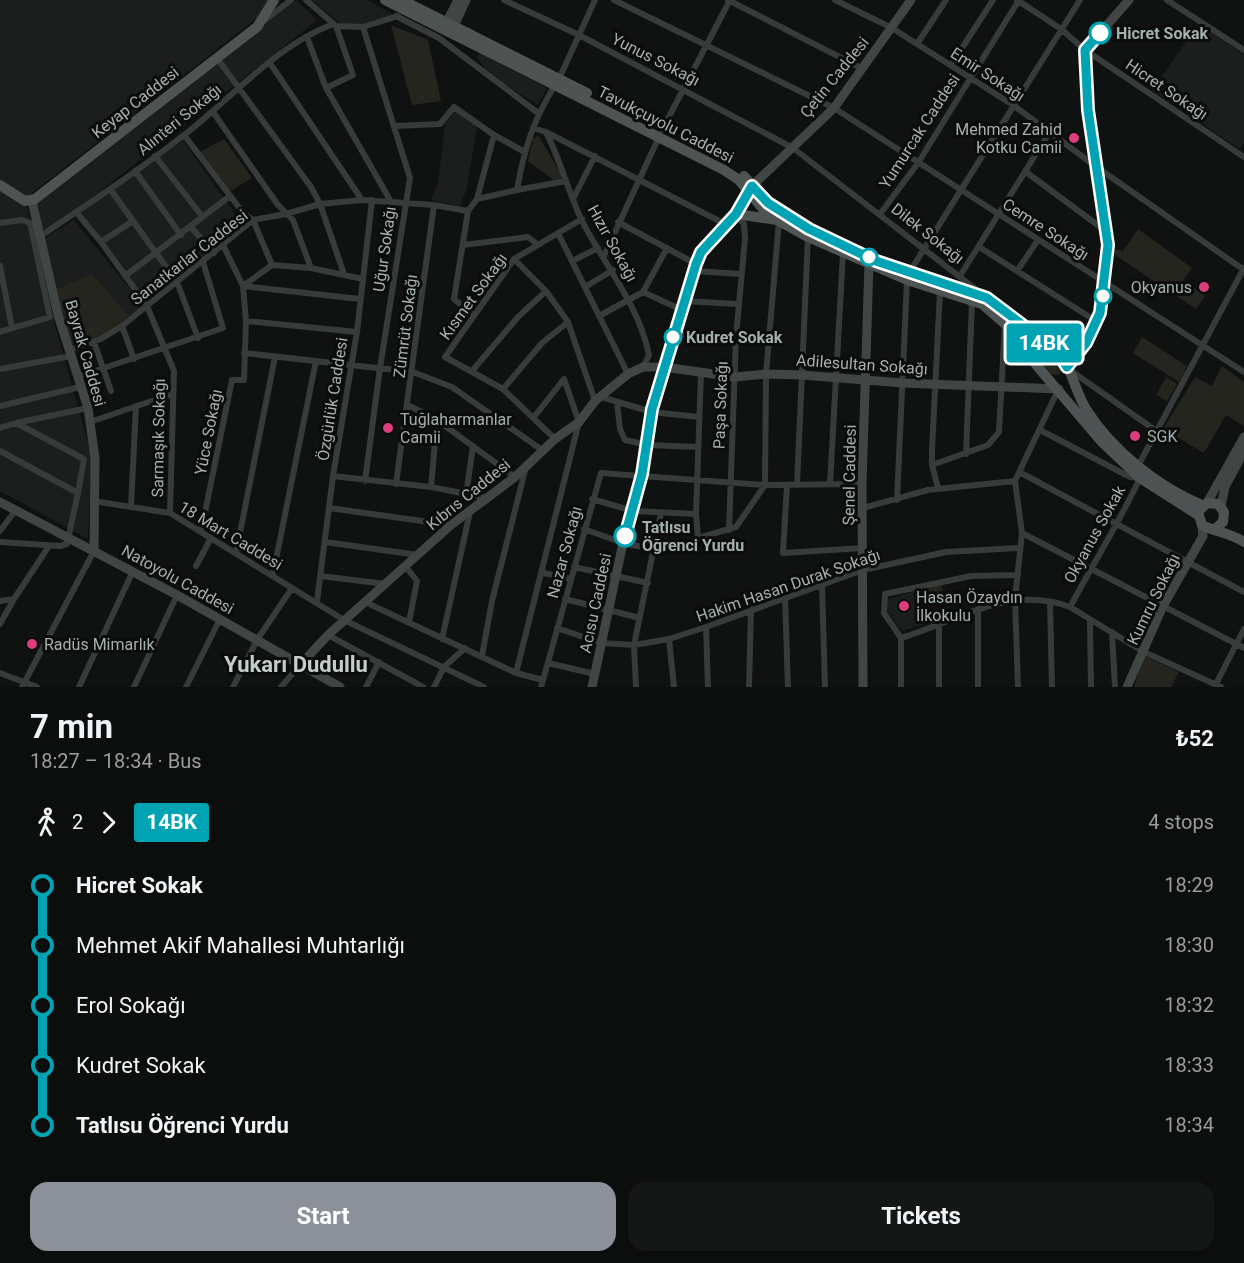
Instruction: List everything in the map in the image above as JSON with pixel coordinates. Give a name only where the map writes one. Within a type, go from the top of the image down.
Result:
[{"type":"main road","name":"Keyap Caddesi","points":[[32,201],[257,27],[274,0]]},
{"type":"main road","name":"Tavukçuyolu Caddesi","points":[[385,0],[448,28],[661,133],[733,175],[750,189],[778,221],[808,237],[843,254],[940,291],[982,304],[1005,323],[1040,370],[1050,377],[1101,441],[1140,478],[1205,520]]},
{"type":"main road","name":"Tavukçuyolu Caddesi","points":[[402,0],[465,41],[557,82]]},
{"type":"main road","points":[[661,133],[740,172],[750,189],[792,219],[908,277],[987,298],[1061,356],[1086,408],[1096,422],[1138,466],[1189,500],[1205,520],[1244,542]]},
{"type":"main road","points":[[0,185],[25,201],[32,201]]},
{"type":"main road","points":[[736,214],[778,221]]},
{"type":"main road","points":[[1032,357],[1037,347],[1049,346]]},
{"type":"main road","points":[[1050,377],[1062,377],[1067,367]]},
{"type":"main road","points":[[1205,520],[1215,502],[1221,506],[1224,517],[1244,535]]},
{"type":"main road","points":[[1205,520],[1221,525],[1224,517]]},
{"type":"street","name":"Keyap Caddesi","points":[[257,27],[291,0]]},
{"type":"street","points":[[306,0],[335,25],[353,75],[326,88]]},
{"type":"street","points":[[448,28],[458,0]]},
{"type":"street","points":[[448,28],[466,0]]},
{"type":"street","name":"Yunus Sokağı","points":[[504,0],[579,35],[793,148]]},
{"type":"street","points":[[517,190],[523,151],[538,113],[557,82],[595,0]]},
{"type":"street","name":"Cemre Sokağı","points":[[614,0],[834,108],[1244,372]]},
{"type":"street","points":[[604,256],[638,180],[729,0],[863,69]]},
{"type":"street","name":"Emir Sokağı","points":[[835,0],[892,28],[971,77],[1244,269]]},
{"type":"street","name":"Çetin Caddesi","points":[[750,189],[834,108],[911,0]]},
{"type":"street","points":[[917,44],[946,0]]},
{"type":"street","points":[[951,65],[993,0]]},
{"type":"street","name":"Hicret Sokağı","points":[[1018,0],[1061,29],[1085,50],[1244,157]]},
{"type":"street","name":"Yumurcak Caddesi","points":[[880,214],[918,163],[1018,0]]},
{"type":"street","points":[[897,500],[908,277],[1080,0]]},
{"type":"street","points":[[1129,0],[1085,50],[1088,110],[1108,233],[1105,283],[1100,313],[1086,343],[1067,367],[1155,430]]},
{"type":"street","points":[[1167,0],[1244,50]]},
{"type":"street","points":[[335,25],[363,27],[410,12]]},
{"type":"street","points":[[396,16],[439,38],[538,113]]},
{"type":"street","name":"Alınteri Sokağı","points":[[42,235],[184,135],[213,112],[238,87],[270,63],[307,37],[335,25]]},
{"type":"street","name":"Uğur Sokağı","points":[[363,27],[410,174],[404,201],[365,481]]},
{"type":"street","points":[[307,37],[326,88],[390,200]]},
{"type":"street","points":[[465,41],[470,60]]},
{"type":"street","points":[[217,58],[294,162],[320,204],[344,274]]},
{"type":"street","points":[[270,63],[362,200]]},
{"type":"street","points":[[394,126],[440,124],[454,107],[494,135],[523,151]]},
{"type":"street","points":[[213,112],[292,220],[310,268]]},
{"type":"street","points":[[533,128],[595,156],[727,225]]},
{"type":"street","name":"Hızır Sokağı","points":[[546,132],[582,219],[613,270],[645,336],[649,356],[643,367]]},
{"type":"street","points":[[960,276],[1049,133]]},
{"type":"street","points":[[184,135],[244,214],[253,220],[272,265]]},
{"type":"street","points":[[473,315],[454,298],[468,211],[477,199],[494,135]]},
{"type":"street","name":"Dilek Sokağı","points":[[793,148],[987,298]]},
{"type":"street","points":[[155,156],[201,216]]},
{"type":"street","points":[[574,197],[595,156]]},
{"type":"street","points":[[135,171],[181,235]]},
{"type":"street","points":[[740,172],[762,177]]},
{"type":"street","points":[[1026,172],[1108,233]]},
{"type":"street","points":[[477,199],[566,181]]},
{"type":"street","points":[[110,189],[177,282],[198,338]]},
{"type":"street","name":"Acısu Caddesi","points":[[592,687],[623,543],[642,474],[652,412],[682,305],[701,252],[736,214],[750,189]]},
{"type":"street","points":[[125,276],[230,196]]},
{"type":"street","name":"Sanatkarlar Caddesi","points":[[0,369],[70,353],[122,326],[253,220],[286,214],[320,204],[362,200],[390,200],[434,205]]},
{"type":"street","name":"Özgürlük Caddesi","points":[[317,601],[328,508],[357,332],[372,200]]},
{"type":"street","name":"Bayrak Caddesi","points":[[32,201],[70,353],[88,408],[95,458],[94,551]]},
{"type":"street","points":[[434,205],[468,211]]},
{"type":"street","name":"Zümrüt Sokağı","points":[[396,484],[434,205]]},
{"type":"street","name":"Sarmaşık Sokağı","points":[[76,212],[101,242],[147,306],[174,371],[170,513]]},
{"type":"street","name":"Paşa Sokağı","points":[[729,530],[736,337],[744,224],[736,214]]},
{"type":"street","name":"Kısmet Sokağı","points":[[555,439],[503,389],[445,357],[514,259],[582,219]]},
{"type":"street","points":[[0,223],[22,220],[30,223],[50,317],[0,332]]},
{"type":"street","points":[[701,373],[696,514],[698,538],[736,527],[765,485],[766,374],[778,221]]},
{"type":"street","points":[[101,242],[133,222]]},
{"type":"street","points":[[618,222],[667,248],[695,267],[741,274]]},
{"type":"street","points":[[190,226],[214,253]]},
{"type":"street","points":[[558,233],[628,374]]},
{"type":"street","points":[[463,245],[528,237],[537,244]]},
{"type":"street","points":[[797,485],[808,237]]},
{"type":"street","points":[[1017,271],[1038,240]]},
{"type":"street","name":"Yüce Sokağı","points":[[201,532],[232,380],[244,380],[246,321],[243,286],[223,245]]},
{"type":"street","points":[[979,247],[1096,321]]},
{"type":"street","points":[[572,261],[598,248]]},
{"type":"street","points":[[599,316],[643,292],[667,248]]},
{"type":"street","points":[[830,484],[843,254]]},
{"type":"street","points":[[514,259],[546,291],[568,322],[598,399],[652,412],[699,417]]},
{"type":"street","points":[[77,377],[134,360],[223,328],[203,262]]},
{"type":"street","name":"Şenel Caddesi","points":[[863,687],[862,484],[869,264]]},
{"type":"street","points":[[243,286],[272,265],[310,268],[363,279]]},
{"type":"street","points":[[0,266],[12,328]]},
{"type":"street","points":[[1138,466],[1155,430],[1244,269]]},
{"type":"street","points":[[585,287],[613,270]]},
{"type":"street","points":[[243,286],[360,299]]},
{"type":"street","points":[[472,371],[518,317],[546,291]]},
{"type":"street","points":[[938,488],[932,465],[940,291]]},
{"type":"street","points":[[643,292],[682,305],[738,304]]},
{"type":"street","points":[[966,454],[972,301]]},
{"type":"street","points":[[246,321],[357,332]]},
{"type":"street","points":[[503,389],[542,344],[568,322]]},
{"type":"street","points":[[932,465],[988,445],[999,432],[1005,323]]},
{"type":"street","points":[[122,326],[134,360]]},
{"type":"street","points":[[674,334],[736,337]]},
{"type":"street","points":[[94,342],[111,391]]},
{"type":"street","points":[[244,353],[413,372],[452,387],[542,450]]},
{"type":"street","points":[[236,553],[275,357]]},
{"type":"street","points":[[273,574],[316,361]]},
{"type":"street","name":"Kıbrıs Caddesi","points":[[301,664],[328,634],[452,525],[515,477],[542,450],[579,422],[598,399],[628,374],[643,367],[664,367]]},
{"type":"street","name":"Adilesultan Sokağı","points":[[664,367],[735,377],[766,374],[802,375],[903,383],[1059,389]]},
{"type":"street","points":[[516,673],[544,573],[579,422],[564,379],[534,417]]},
{"type":"street","points":[[0,406],[80,387]]},
{"type":"street","points":[[1018,687],[1015,599],[1022,533],[1015,481],[1021,473],[1059,389]]},
{"type":"street","points":[[90,422],[172,394]]},
{"type":"street","points":[[617,402],[620,429],[625,440],[648,445],[698,447]]},
{"type":"street","points":[[408,405],[437,420],[515,477]]},
{"type":"street","points":[[131,506],[136,406]]},
{"type":"street","points":[[0,428],[88,408]]},
{"type":"street","points":[[431,487],[437,420]]},
{"type":"street","points":[[0,542],[50,546],[67,544],[84,459],[16,423]]},
{"type":"street","name":"Okyanus Sokak","points":[[1040,430],[1130,477],[1140,478],[1118,525],[1090,568],[1070,607]]},
{"type":"street","name":"Kumru Sokağı","points":[[1127,687],[1244,437]]},
{"type":"street","points":[[466,495],[473,446]]},
{"type":"street","points":[[0,451],[78,493]]},
{"type":"street","points":[[1221,506],[1225,487],[1244,451]]},
{"type":"street","points":[[482,656],[492,601],[526,466]]},
{"type":"street","name":"Nazar Sokağı","points":[[542,684],[601,473],[642,474]]},
{"type":"street","points":[[1021,473],[1244,592]]},
{"type":"street","points":[[642,474],[765,485],[862,484]]},
{"type":"street","points":[[333,476],[431,487],[488,498]]},
{"type":"street","points":[[863,508],[938,488],[1015,481]]},
{"type":"street","points":[[787,485],[783,553],[863,548]]},
{"type":"street","points":[[592,499],[633,511],[696,514]]},
{"type":"street","name":"18 Mart Caddesi","points":[[93,501],[170,513],[317,601],[344,620],[484,687]]},
{"type":"street","name":"Natoyolu Caddesi","points":[[0,502],[133,571],[340,687]]},
{"type":"street","points":[[328,508],[452,525]]},
{"type":"street","points":[[0,531],[15,511]]},
{"type":"street","points":[[442,639],[470,512]]},
{"type":"street","points":[[636,687],[634,645],[661,513]]},
{"type":"street","points":[[584,529],[623,543],[653,549]]},
{"type":"street","points":[[1022,533],[1244,648]]},
{"type":"street","points":[[196,566],[211,538]]},
{"type":"street","points":[[325,542],[419,555]]},
{"type":"street","points":[[0,624],[50,546]]},
{"type":"street","name":"Hakim Hasan Durak Sokağı","points":[[557,628],[601,643],[634,645],[669,639],[863,570],[946,552],[1020,548]]},
{"type":"street","points":[[24,684],[94,551]]},
{"type":"street","points":[[406,567],[417,581],[409,622]]},
{"type":"street","points":[[574,567],[615,578],[648,583]]},
{"type":"street","points":[[79,687],[133,571]]},
{"type":"street","points":[[544,573],[571,579]]},
{"type":"street","points":[[901,687],[901,638],[885,613],[885,594],[971,576],[1018,575]]},
{"type":"street","points":[[321,576],[385,584]]},
{"type":"street","points":[[822,584],[825,687]]},
{"type":"street","points":[[233,687],[257,640],[292,588]]},
{"type":"street","points":[[134,687],[177,595]]},
{"type":"street","points":[[785,597],[788,687]]},
{"type":"street","points":[[0,601],[14,599]]},
{"type":"street","points":[[565,599],[640,618]]},
{"type":"street","points":[[901,638],[939,627],[993,603],[1015,599],[1050,602],[1070,607],[1144,652],[1218,686],[1244,629]]},
{"type":"street","points":[[365,602],[542,684]]},
{"type":"street","points":[[1050,602],[1052,687]]},
{"type":"street","points":[[749,687],[751,609]]},
{"type":"street","points":[[978,609],[978,687]]},
{"type":"street","points":[[186,687],[220,619]]},
{"type":"street","points":[[1090,621],[1091,687]]},
{"type":"street","points":[[706,627],[708,687]]},
{"type":"street","points":[[939,627],[939,687]]},
{"type":"street","points":[[1112,632],[1115,687]]},
{"type":"street","points":[[328,634],[423,687]]},
{"type":"street","points":[[669,639],[674,687]]},
{"type":"street","points":[[434,687],[444,667],[465,648]]},
{"type":"street","points":[[366,687],[379,662]]},
{"type":"street","points":[[548,663],[595,674]]},
{"type":"street","points":[[280,687],[301,664]]},
{"type":"street","points":[[0,673],[37,687]]},
{"type":"shaded area","points":[[0,0],[272,0],[261,15],[27,197],[0,180]]},
{"type":"shaded area","points":[[296,0],[317,20],[49,232],[42,228],[38,203]]},
{"type":"shaded area","points":[[312,0],[367,0],[394,15],[359,27],[341,24]]},
{"type":"shaded area","points":[[1199,24],[1244,55],[1244,143],[1240,149],[1152,90]]},
{"type":"shaded area","points":[[391,25],[428,40],[441,101],[412,105]]},
{"type":"shaded area","points":[[480,53],[547,88],[538,105],[493,77],[476,57]]},
{"type":"shaded area","points":[[456,111],[477,126],[467,188],[460,206],[431,200],[438,182],[445,124]]},
{"type":"shaded area","points":[[539,136],[563,178],[553,180],[528,161],[533,138]]},
{"type":"shaded area","points":[[224,139],[252,178],[229,192],[200,152]]},
{"type":"shaded area","points":[[183,140],[242,224],[146,302],[78,215]]},
{"type":"shaded area","points":[[0,189],[27,207],[55,325],[92,457],[88,539],[0,491]]},
{"type":"shaded area","points":[[74,220],[144,306],[129,316],[92,273],[56,290],[43,239]]},
{"type":"shaded area","points":[[1138,229],[1192,268],[1183,280],[1205,296],[1196,309],[1115,255],[1115,249],[1123,251]]},
{"type":"shaded area","points":[[92,273],[129,316],[108,334],[68,346],[56,290]]},
{"type":"shaded area","points":[[1142,337],[1187,366],[1179,382],[1133,353]]},
{"type":"shaded area","points":[[1043,350],[1055,355],[1063,369],[1059,375],[1048,374],[1037,360],[1037,355]]},
{"type":"shaded area","points":[[1222,366],[1244,382],[1244,426],[1226,415],[1204,453],[1163,429],[1195,377],[1212,386]]},
{"type":"shaded area","points":[[1166,377],[1177,384],[1167,401],[1156,395]]},
{"type":"shaded area","points":[[941,585],[944,597],[921,604],[917,591]]},
{"type":"shaded area","name":"Hasan Özaydın İlkokulu","points":[[916,591],[925,624],[902,631],[888,612],[886,600]]},
{"type":"shaded area","points":[[1144,656],[1179,672],[1171,687],[1134,687]]},
{"type":"bus line","name":"14BK","points":[[625,536],[642,474],[652,409],[696,264],[701,252],[736,214],[752,186],[768,203],[784,215],[876,261],[987,298],[1057,351],[1067,367],[1086,343],[1100,313],[1105,283],[1108,233],[1088,110],[1085,50],[1100,33]]},
{"type":"place","name":"Hicret Sokak","points":[[1100,33]]},
{"type":"place","name":"Mehmed Zahid Kotku Camii","points":[[1074,138]]},
{"type":"place","name":"Okyanus","points":[[1204,287]]},
{"type":"place","name":"Kudret Sokak","points":[[673,337]]},
{"type":"place","name":"Tuğlaharmanlar Camii","points":[[388,428]]},
{"type":"place","name":"SGK","points":[[1135,436]]},
{"type":"place","name":"Tatlısu Öğrenci Yurdu","points":[[625,536]]},
{"type":"place","name":"Hasan Özaydın İlkokulu","points":[[904,606]]},
{"type":"place","name":"Radüs Mimarlık","points":[[32,644]]},
{"type":"district","name":"Yukarı Dudullu","points":[[296,664]]}]
